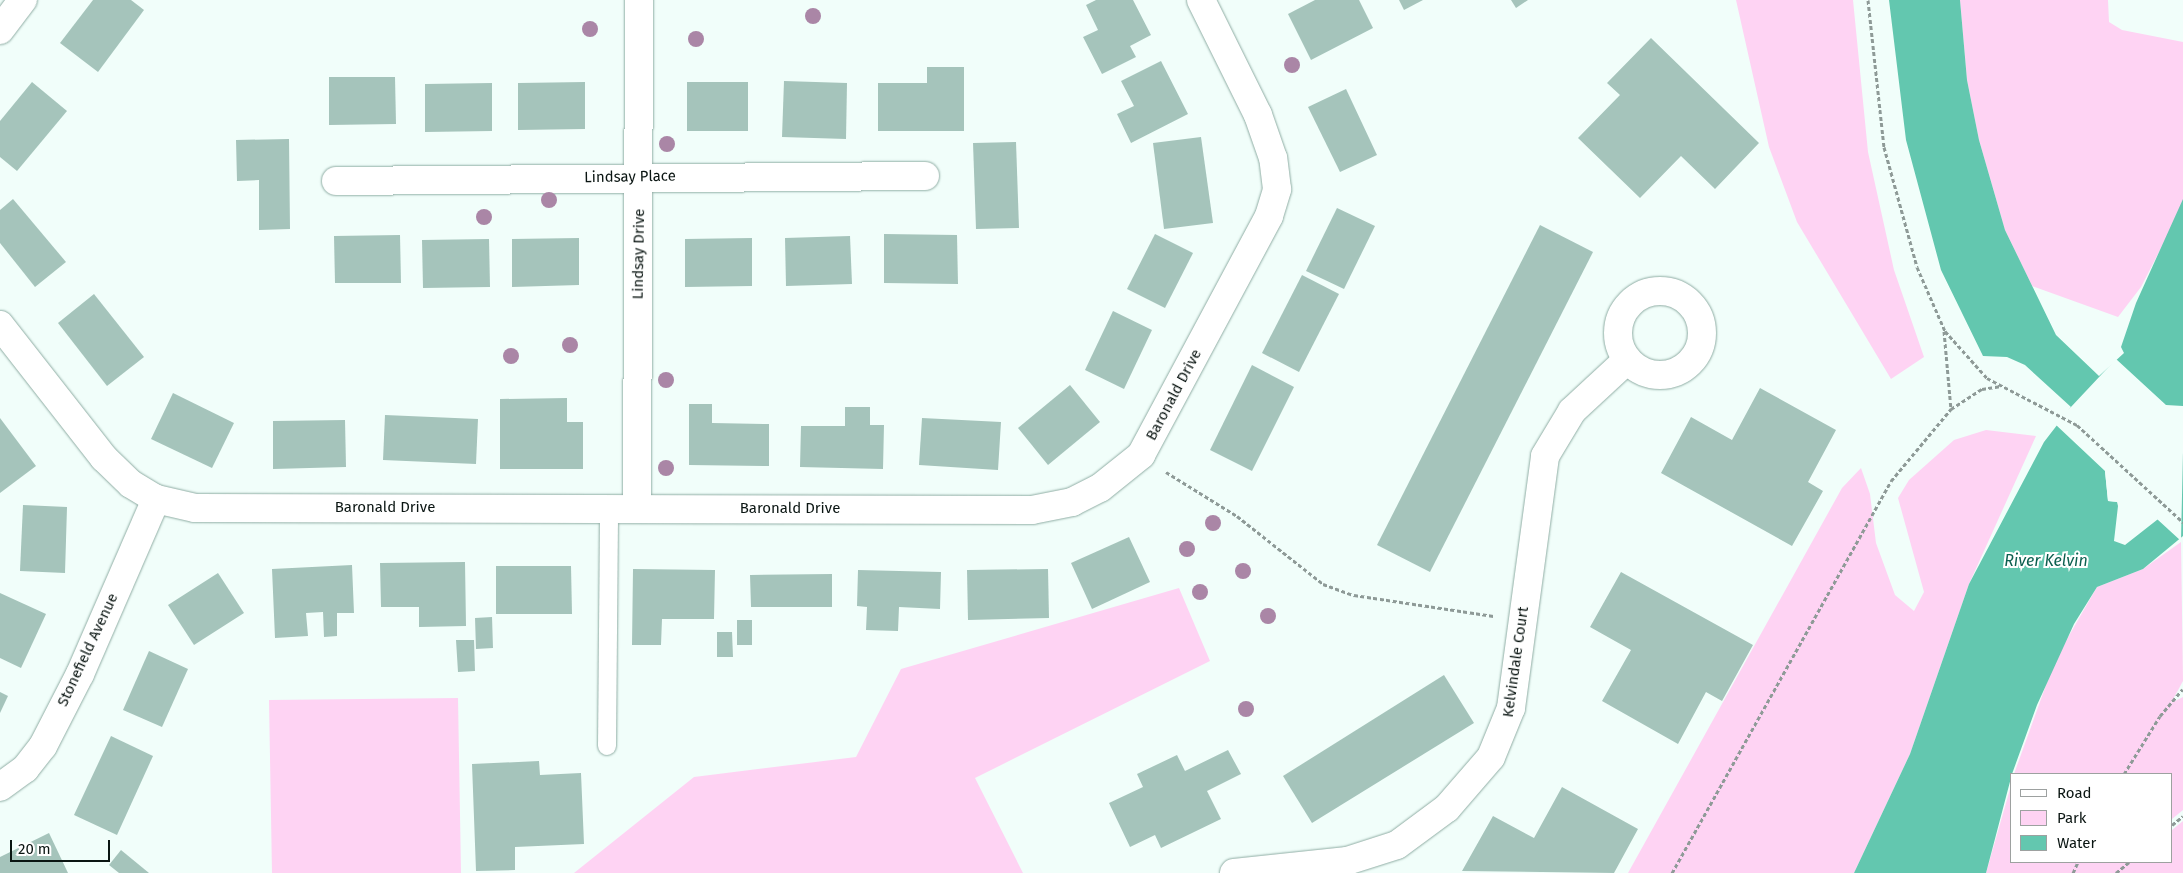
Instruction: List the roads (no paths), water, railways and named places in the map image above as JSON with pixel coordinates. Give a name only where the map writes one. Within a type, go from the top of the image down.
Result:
[{"type":"street","points":[[0,30],[23,0]]},
{"type":"street","name":"Lindsay Drive","points":[[637,508],[640,177],[639,0]]},
{"type":"street","name":"Baronald Drive","points":[[2,333],[104,458],[131,484],[156,499],[195,508],[241,511],[637,508],[1032,510],[1072,502],[1100,488],[1140,455],[1269,216],[1277,189],[1273,158],[1258,115],[1201,0]]},
{"type":"street","name":"Lindsay Place","points":[[336,181],[925,176]]},
{"type":"street","name":"Kelvindale Court","points":[[1234,873],[1365,857],[1397,845],[1428,825],[1475,778],[1501,740],[1511,708],[1541,471],[1550,444],[1581,401],[1627,360]]},
{"type":"street","name":"Stonefield Avenue","points":[[0,787],[24,770],[43,746],[156,499]]},
{"type":"lane","points":[[607,746],[609,509]]},
{"type":"water","name":"River Kelvin","points":[[1889,0],[1960,0],[1967,80],[1979,140],[2005,230],[2056,335],[2099,376],[2124,353],[2121,347],[2136,303],[2183,199],[2183,406],[2166,406],[2150,423],[2183,454],[2183,536],[2143,569],[2097,587],[2074,624],[2037,705],[2012,773],[2010,773],[2010,782],[1986,873],[1854,873],[1910,754],[1969,584],[2044,442],[2071,407],[2025,365],[2007,357],[1983,356],[1941,270],[1906,140]],"holes":[[[2121,454],[2176,505],[2125,545],[2114,541],[2118,506],[2117,502],[2108,501],[2105,471]]]}]
